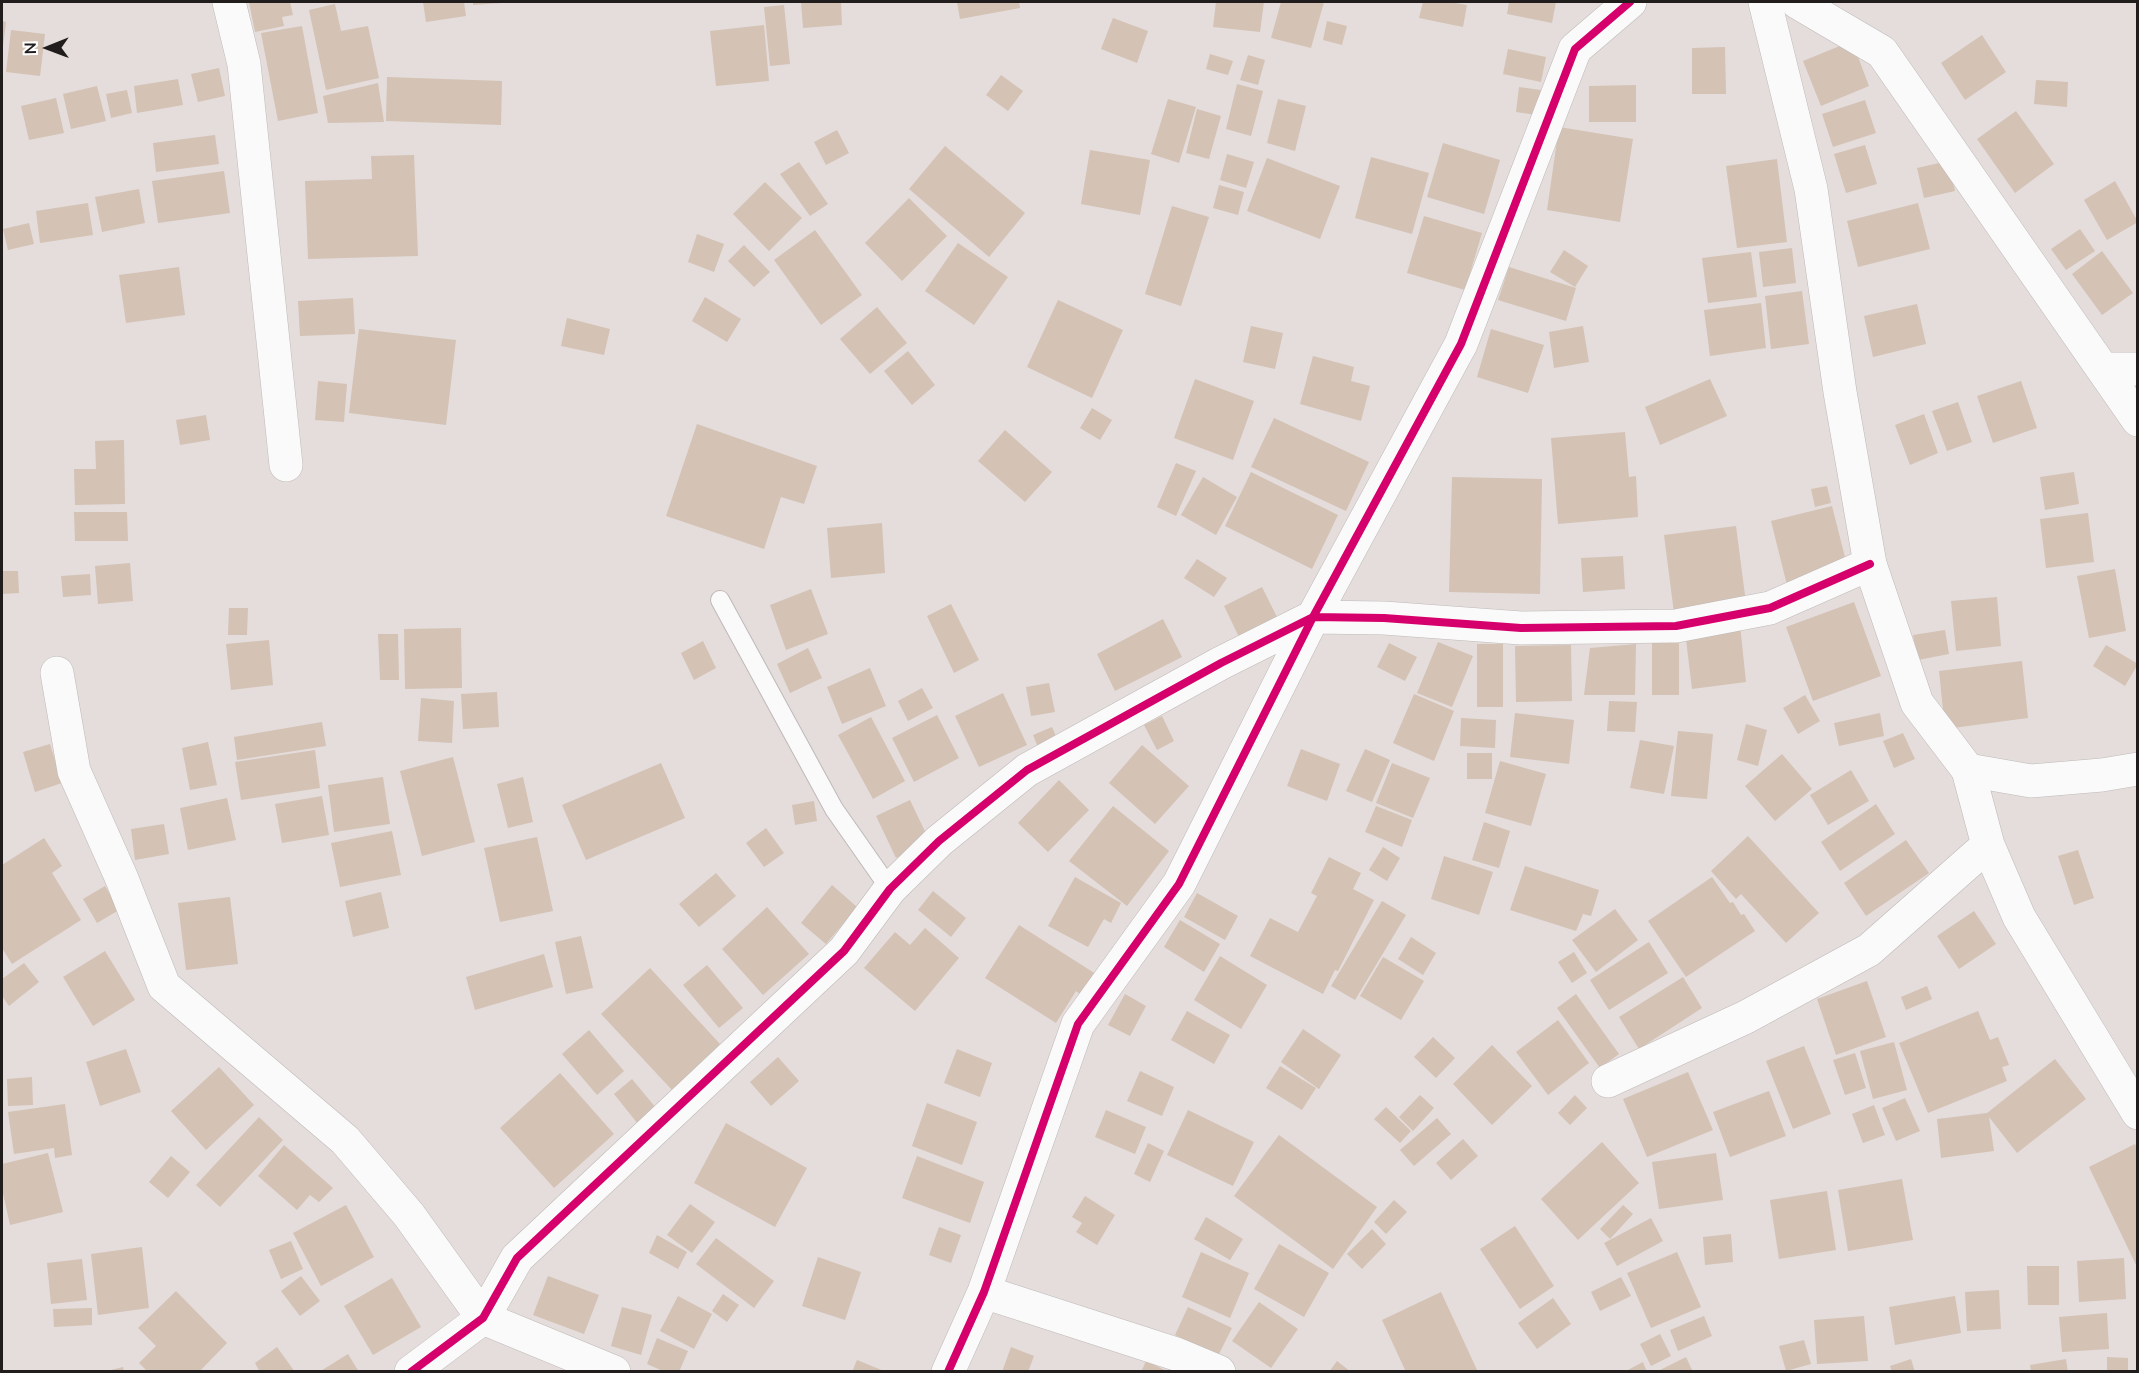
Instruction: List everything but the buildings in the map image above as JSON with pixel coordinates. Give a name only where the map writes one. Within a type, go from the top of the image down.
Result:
[{"type":"street","points":[[229,2],[244,64],[286,465]]},
{"type":"street","points":[[948,1371],[984,1292],[1078,1023],[1179,884],[1312,617],[1461,344],[1575,49],[1630,2]]},
{"type":"street","points":[[1765,2],[1811,189],[1840,392],[1870,564],[1917,703],[1968,770],[1988,845],[2019,917],[2138,1113]]},
{"type":"street","points":[[1797,2],[1882,52],[2138,420]]},
{"type":"street","points":[[2103,369],[2138,369]]},
{"type":"street","points":[[411,1371],[483,1318],[517,1258],[844,951],[890,889],[939,841],[1027,770],[1221,663],[1312,617],[1384,618],[1521,628],[1676,626],[1770,608],[1870,564]]},
{"type":"street","points":[[57,673],[74,771],[122,879],[164,986],[345,1140],[409,1215],[483,1318],[614,1371]]},
{"type":"street","points":[[1968,770],[2031,781],[2102,775],[2138,769]]},
{"type":"street","points":[[1608,1081],[1746,1017],[1869,950],[1988,845]]},
{"type":"street","points":[[984,1292],[1176,1354],[1219,1371]]},
{"type":"lane","points":[[720,600],[834,809],[890,889]]},
{"type":"cycle path","points":[[948,1372],[984,1292],[1078,1024],[1179,884],[1313,617],[1461,344],[1575,49],[1630,2]]},
{"type":"cycle path","points":[[411,1372],[483,1318],[517,1258],[844,951],[890,889],[939,841],[1027,770],[1221,663],[1313,617],[1384,618],[1521,628],[1676,626],[1770,608],[1870,564]]}]
